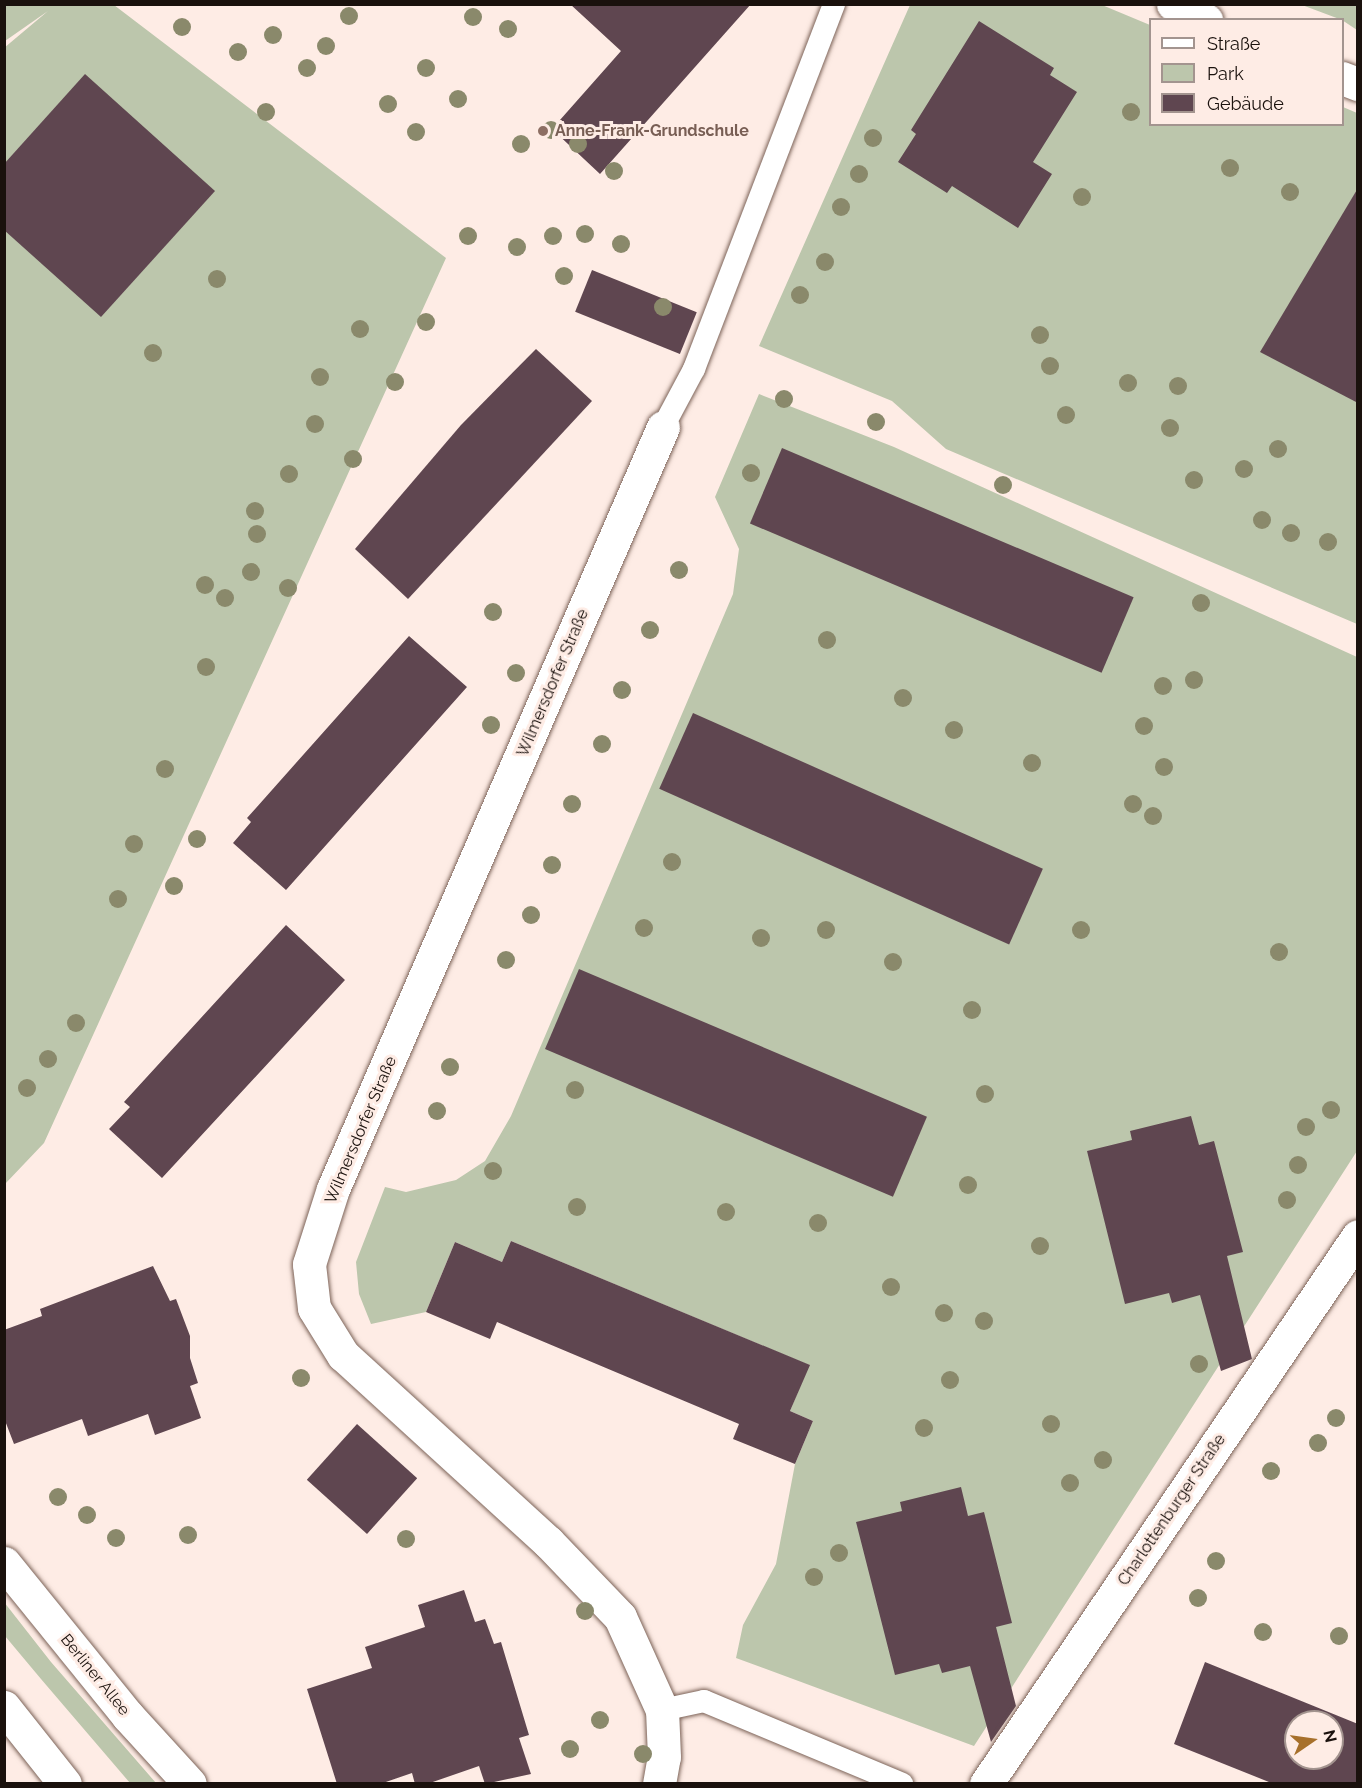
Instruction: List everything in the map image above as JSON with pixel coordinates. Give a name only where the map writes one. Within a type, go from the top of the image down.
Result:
[{"type":"street","points":[[1173,4],[1202,18]]},
{"type":"street","name":"Wilmersdorfer Straße","points":[[659,1784],[664,1757],[662,1710],[620,1617],[548,1542],[343,1356],[314,1308],[309,1264],[333,1189],[663,427]]},
{"type":"street","name":"Charlottenburger Straße","points":[[986,1784],[1358,1236]]},
{"type":"street","name":"Berliner Allee","points":[[4,1563],[127,1716],[190,1784]]},
{"type":"street","points":[[4,1707],[65,1784]]},
{"type":"lane","points":[[663,427],[694,369],[834,4]]},
{"type":"lane","points":[[662,1710],[704,1701],[902,1784]]},
{"type":"green space","points":[[5,5],[114,5],[446,258],[44,1143],[5,1184],[4,48],[48,11],[5,41]]},
{"type":"green space","points":[[910,5],[1102,5],[1149,25],[1149,126],[1344,126],[1344,107],[1357,113],[1357,624],[946,449],[892,401],[759,346]]},
{"type":"green space","points":[[1302,5],[1357,5],[1357,30],[1344,21],[1344,18],[1337,18]]},
{"type":"green space","points":[[759,394],[894,447],[1357,657],[1357,1151],[974,1746],[736,1658],[743,1625],[776,1564],[795,1464],[813,1421],[790,1411],[809,1365],[511,1241],[502,1262],[455,1242],[426,1312],[371,1324],[359,1294],[356,1262],[385,1187],[406,1192],[456,1180],[485,1161],[511,1116],[733,594],[739,549],[715,497]]},
{"type":"green space","points":[[4,1602],[51,1662],[156,1783],[130,1783],[41,1679],[5,1636]]},
{"type":"building","points":[[570,4],[751,4],[600,174],[552,129],[621,51]]},
{"type":"building","points":[[979,21],[1054,68],[1050,75],[1077,92],[1033,162],[1052,174],[1018,228],[952,186],[947,193],[898,162],[916,134],[911,130]]},
{"type":"building","points":[[85,74],[215,191],[101,317],[4,230],[4,164]]},
{"type":"building","points":[[1358,188],[1358,403],[1260,352]]},
{"type":"building","points":[[592,270],[697,312],[680,354],[575,312]]},
{"type":"building","points":[[536,349],[592,401],[408,599],[355,549],[461,425]]},
{"type":"building","points":[[782,448],[1134,597],[1102,673],[750,523]]},
{"type":"building","points":[[409,636],[467,687],[286,890],[233,843],[251,822],[247,818]]},
{"type":"building","points":[[693,713],[1043,869],[1009,945],[659,789]]},
{"type":"building","points":[[286,925],[345,980],[162,1178],[109,1129],[130,1107],[124,1102]]},
{"type":"building","points":[[579,969],[927,1117],[893,1197],[545,1049]]},
{"type":"building","points":[[1191,1116],[1199,1145],[1214,1141],[1243,1252],[1227,1256],[1252,1359],[1221,1371],[1200,1295],[1172,1303],[1169,1293],[1125,1304],[1087,1151],[1132,1140],[1130,1131]]},
{"type":"building","points":[[511,1241],[810,1365],[790,1411],[813,1421],[795,1464],[733,1439],[739,1424],[497,1322],[490,1339],[426,1312],[455,1242],[502,1262]]},
{"type":"building","points":[[153,1266],[170,1301],[176,1299],[190,1336],[190,1358],[198,1383],[190,1386],[201,1418],[155,1435],[148,1414],[88,1436],[82,1419],[14,1444],[4,1418],[4,1330],[42,1316],[40,1309]]},
{"type":"building","points":[[357,1424],[417,1478],[367,1534],[307,1480]]},
{"type":"building","points":[[961,1487],[968,1516],[984,1512],[1012,1623],[996,1627],[1016,1706],[991,1742],[970,1666],[942,1673],[939,1664],[895,1675],[856,1522],[902,1511],[900,1502]]},
{"type":"building","points":[[464,1590],[475,1622],[485,1619],[494,1644],[501,1642],[529,1735],[519,1738],[531,1774],[485,1784],[479,1766],[427,1784],[415,1784],[412,1773],[380,1784],[337,1784],[307,1689],[372,1668],[365,1647],[425,1627],[418,1605]]},
{"type":"building","points":[[1205,1662],[1323,1710],[1284,1710],[1284,1770],[1344,1770],[1344,1718],[1358,1724],[1358,1784],[1274,1784],[1174,1744]]},
{"type":"place","name":"Anne-Frank-Grundschule","points":[[543,131]]}]
